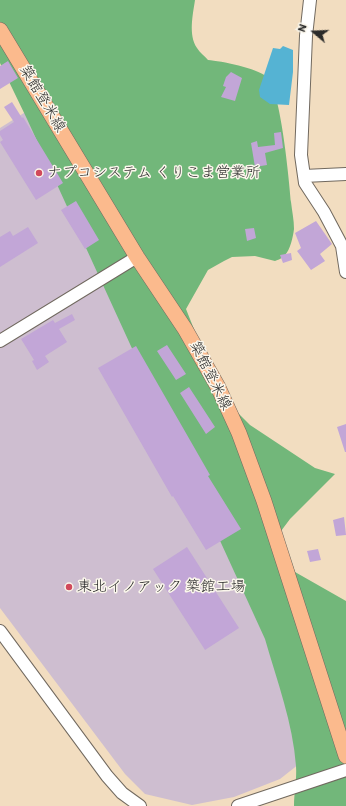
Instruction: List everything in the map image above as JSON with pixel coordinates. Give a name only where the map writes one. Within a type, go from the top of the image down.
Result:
[{"type":"main road","name":"築館登米線","points":[[0,30],[137,257],[185,329],[218,388],[239,433],[264,500],[346,756]]},
{"type":"street","points":[[310,0],[300,155],[305,183],[324,212],[342,246],[346,272]]},
{"type":"street","points":[[304,176],[346,174]]},
{"type":"street","points":[[0,341],[137,257]]},
{"type":"street","points":[[0,631],[107,776],[122,793],[140,806]]},
{"type":"street","points":[[238,806],[346,770]]},
{"type":"shaded area","points":[[35,106],[327,742],[280,779],[234,797],[192,805],[145,794],[125,774],[0,608],[0,128]]},
{"type":"green space","points":[[0,0],[195,0],[192,18],[192,31],[194,43],[197,48],[208,60],[239,66],[255,71],[267,77],[272,85],[284,136],[294,229],[290,247],[284,256],[275,261],[255,256],[232,257],[208,270],[186,309],[220,395],[250,425],[315,468],[335,474],[290,519],[281,531],[295,572],[346,601],[346,806],[294,806],[296,771],[292,734],[265,639],[0,63]]},
{"type":"water","points":[[283,46],[293,50],[293,72],[289,105],[270,104],[260,97],[259,90],[273,48],[280,49]]},
{"type":"building","points":[[8,61],[18,78],[0,89],[0,66]]},
{"type":"building","points":[[231,72],[242,78],[235,101],[221,97],[226,87],[223,86],[226,77]]},
{"type":"building","points":[[12,102],[22,118],[23,117],[63,183],[36,200],[0,142],[3,140],[0,135],[0,131],[14,122],[4,107]]},
{"type":"building","points":[[281,132],[283,148],[265,153],[267,165],[255,167],[251,143],[257,141],[258,147],[275,145],[274,133]]},
{"type":"building","points":[[76,201],[99,240],[85,249],[61,210]]},
{"type":"building","points":[[316,221],[332,244],[320,254],[325,261],[311,270],[297,251],[301,248],[295,233]]},
{"type":"building","points":[[28,227],[38,243],[0,267],[0,237],[10,231],[13,236]]},
{"type":"building","points":[[254,228],[256,238],[247,241],[245,229]]},
{"type":"building","points":[[291,253],[292,260],[283,263],[280,255]]},
{"type":"building","points":[[72,314],[75,320],[59,329],[67,342],[45,356],[49,362],[37,370],[32,361],[34,360],[21,339],[53,320],[55,323]]},
{"type":"building","points":[[167,345],[186,374],[176,380],[157,351]]},
{"type":"building","points":[[136,346],[210,475],[208,476],[241,529],[206,550],[173,496],[172,497],[98,368]]},
{"type":"building","points":[[189,387],[215,427],[206,434],[180,393]]},
{"type":"building","points":[[346,424],[346,452],[345,452],[337,427]]},
{"type":"building","points":[[344,517],[346,535],[336,536],[333,520]]},
{"type":"building","points":[[187,547],[239,628],[205,650],[153,569]]},
{"type":"building","points":[[318,549],[321,560],[310,562],[307,551]]},
{"type":"place","name":"ナプコシステム くりこま営業所","points":[[39,173]]},
{"type":"place","name":"東北イノアック 築館工場","points":[[69,587]]}]
